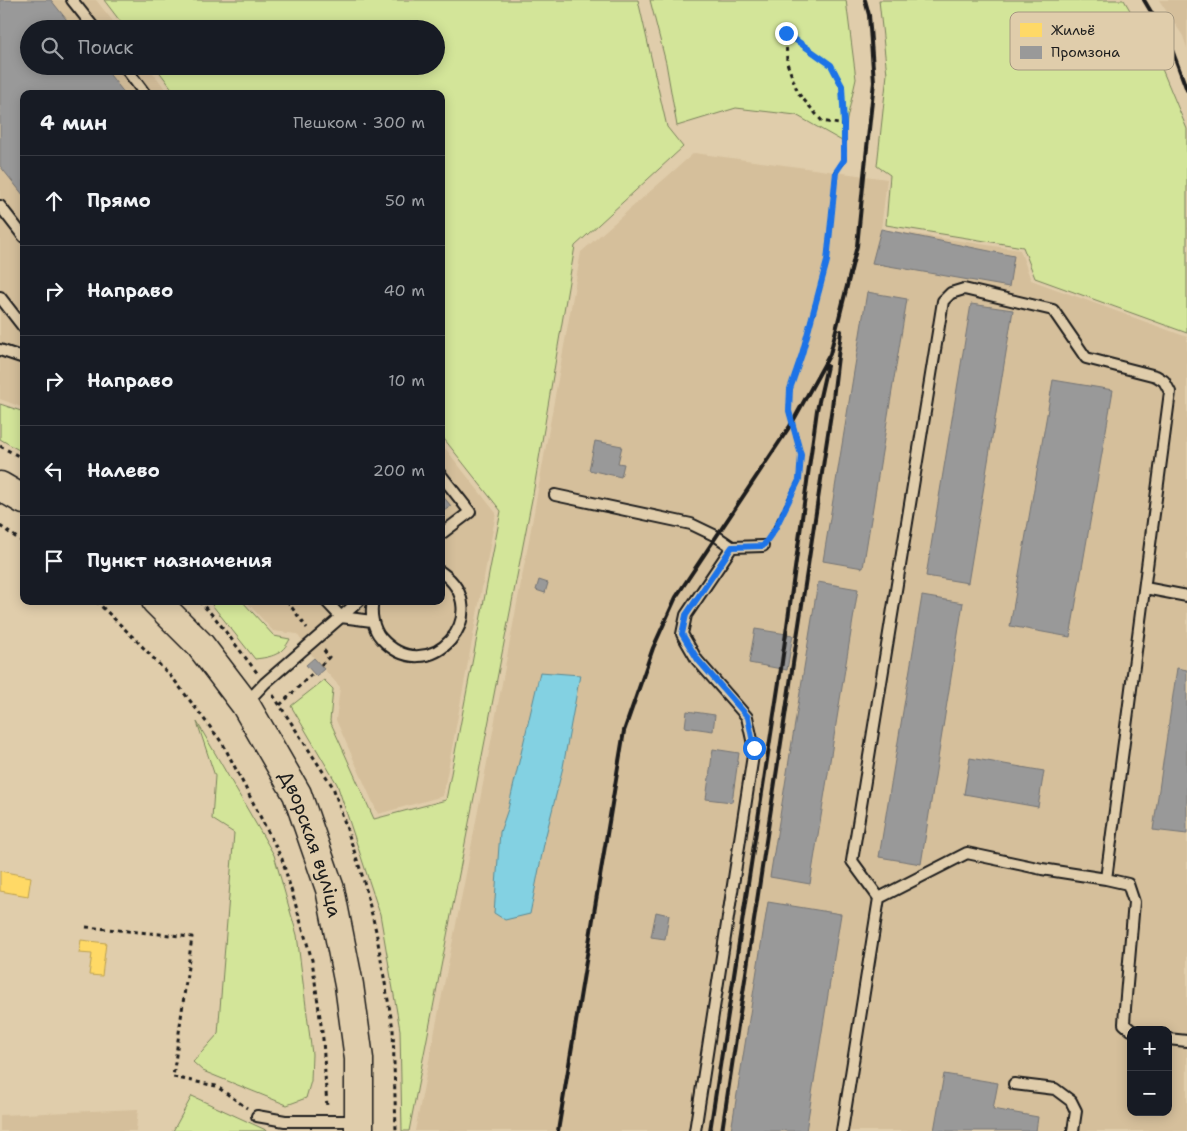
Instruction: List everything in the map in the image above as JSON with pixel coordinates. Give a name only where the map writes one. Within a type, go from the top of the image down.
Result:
[{"type":"street","points":[[0,486],[20,498]]},
{"type":"street","name":"Дворская вуліца","points":[[160,605],[200,645],[245,704],[297,794],[330,889],[351,1004],[358,1059],[360,1126]]},
{"type":"lane","points":[[72,0],[88,20]]},
{"type":"lane","points":[[131,75],[142,90]]},
{"type":"lane","points":[[0,206],[20,232]]},
{"type":"lane","points":[[842,1131],[879,898],[852,861],[943,301],[951,293],[964,289],[1053,310],[1086,358],[1156,376],[1164,381],[1170,392],[1146,588],[1106,879]]},
{"type":"lane","points":[[0,297],[20,323]]},
{"type":"lane","points":[[0,350],[20,357]]},
{"type":"lane","points":[[445,480],[470,512],[445,531]]},
{"type":"lane","points":[[555,495],[692,524],[716,536],[732,547],[763,546]]},
{"type":"lane","points":[[695,1131],[754,748],[748,717],[698,660],[682,634],[686,615],[732,547]]},
{"type":"lane","points":[[372,605],[372,621],[378,635],[389,647],[403,654],[418,656],[433,654],[446,646],[456,634],[462,620],[462,604],[458,590],[445,575]]},
{"type":"lane","points":[[1146,588],[1187,596]]},
{"type":"lane","points":[[330,605],[341,616],[372,621]]},
{"type":"lane","points":[[245,704],[265,683],[354,605]]},
{"type":"lane","points":[[879,898],[967,853],[1042,869],[1128,884],[1134,902],[1124,1008],[1124,1024],[1127,1027]]},
{"type":"lane","points":[[1172,1039],[1187,1041]]},
{"type":"lane","points":[[1014,1084],[1055,1089],[1066,1097],[1071,1101],[1076,1111],[1074,1131]]},
{"type":"lane","points":[[257,1116],[285,1121],[327,1121],[360,1126]]},
{"type":"path","points":[[763,546],[775,529],[799,480],[801,455],[789,411],[790,389],[802,354],[827,261],[836,172],[844,160],[844,125],[842,86],[831,65],[786,33],[787,64],[798,93],[822,121],[844,125]]},
{"type":"path","points":[[0,446],[20,457]]},
{"type":"path","points":[[0,526],[20,541]]},
{"type":"path","points":[[100,605],[175,681],[223,744],[282,859],[312,960],[323,1039],[327,1086],[327,1121]]},
{"type":"path","points":[[280,705],[314,673]]},
{"type":"path","points":[[86,928],[192,937],[173,1077],[216,1086],[257,1116]]},
{"type":"shaded area","points":[[0,0],[96,0],[112,20],[20,20],[20,75],[155,75],[166,90],[20,90],[20,406],[0,399]]},
{"type":"shaded area","points":[[1159,0],[1187,0],[1187,48],[1183,36],[1174,22],[1174,12],[1167,12]]},
{"type":"shaded area","points":[[694,153],[887,179],[881,229],[1020,250],[1031,280],[1187,337],[1187,1131],[415,1131],[529,540],[581,252]]},
{"type":"shaded area","points":[[445,448],[496,513],[443,796],[378,814],[336,720],[340,687],[314,658],[297,634],[273,631],[250,605],[445,605]]},
{"type":"shaded area","points":[[138,1109],[136,1131],[0,1131],[0,1115]]},
{"type":"green space","points":[[104,0],[638,0],[667,127],[683,147],[575,246],[533,494],[409,1131],[402,1131],[400,1030],[380,914],[337,784],[291,706],[324,680],[333,689],[330,721],[374,819],[446,800],[501,511],[445,440],[445,90],[173,90],[162,75],[445,75],[445,20],[119,20]]},
{"type":"green space","points":[[650,0],[846,0],[856,79],[842,141],[796,115],[736,108],[677,126],[666,63]]},
{"type":"green space","points":[[879,0],[1124,0],[1131,12],[1010,12],[1010,70],[1162,70],[1187,129],[1187,333],[1035,278],[1023,247],[886,225],[890,175],[877,166],[887,74]]},
{"type":"green space","points":[[0,404],[20,411],[20,451],[0,439]]},
{"type":"green space","points":[[212,605],[246,605],[274,636],[290,639],[280,652],[255,659]]},
{"type":"green space","points":[[197,722],[274,855],[297,935],[312,1054],[311,1081],[306,1098],[287,1105],[203,1071],[193,1062],[218,1034],[234,833],[212,819],[215,776]]},
{"type":"green space","points":[[192,1096],[268,1131],[173,1131]]},
{"type":"water","points":[[540,672],[580,675],[563,767],[545,839],[530,914],[505,920],[494,913],[500,832],[508,809]]},
{"type":"building: Жильё","points":[[0,871],[31,877],[28,896],[0,891]]},
{"type":"building: Жильё","points":[[81,940],[106,943],[102,976],[89,975],[92,954],[79,953]]},
{"type":"building: Промзона","points":[[0,0],[51,0],[67,20],[20,20],[20,75],[110,75],[122,90],[20,90],[20,191],[0,166]]},
{"type":"building: Промзона","points":[[881,229],[1014,256],[1009,287],[872,263]]},
{"type":"building: Промзона","points":[[867,292],[907,299],[863,568],[823,561]]},
{"type":"building: Промзона","points":[[971,304],[1013,310],[968,583],[926,576]]},
{"type":"building: Промзона","points":[[1053,380],[1113,390],[1070,637],[1010,626]]},
{"type":"building: Промзона","points":[[595,441],[622,446],[618,463],[624,464],[621,477],[589,470]]},
{"type":"building: Промзона","points":[[445,499],[451,506],[445,510]]},
{"type":"building: Промзона","points":[[539,580],[548,583],[545,593],[536,590]]},
{"type":"building: Промзона","points":[[818,582],[858,589],[810,884],[770,877]]},
{"type":"building: Промзона","points":[[922,596],[963,603],[921,864],[879,857]]},
{"type":"building: Промзона","points":[[755,629],[793,635],[787,670],[749,663]]},
{"type":"building: Промзона","points":[[314,658],[324,669],[316,676],[306,665]]},
{"type":"building: Промзона","points":[[1177,668],[1187,670],[1187,834],[1153,830]]},
{"type":"building: Промзона","points":[[687,711],[715,715],[713,731],[685,727]]},
{"type":"building: Промзона","points":[[713,749],[739,753],[732,802],[706,799]]},
{"type":"building: Промзона","points":[[970,758],[1044,771],[1038,807],[964,794]]},
{"type":"building: Промзона","points":[[768,902],[841,914],[806,1131],[731,1131]]},
{"type":"building: Промзона","points":[[656,912],[669,915],[665,939],[651,937]]},
{"type":"building: Промзона","points":[[944,1074],[998,1083],[993,1109],[1038,1117],[1036,1131],[934,1131]]},
{"type":"railway","points":[[558,1131],[624,731],[653,648],[676,597],[792,423],[830,354],[857,246],[874,82],[869,15],[865,0]]},
{"type":"railway","points":[[1144,0],[1151,12]]},
{"type":"railway","points":[[1174,55],[1187,90]]},
{"type":"railway","points":[[722,1131],[832,407],[841,331]]},
{"type":"railway","points":[[710,1131],[781,669],[817,410],[827,366]]},
{"type":"route","points":[[754,748],[748,717],[698,660],[682,634],[686,615],[732,547],[763,546],[775,529],[799,480],[801,455],[789,411],[790,389],[802,354],[827,261],[837,178],[836,172],[844,160],[844,125],[842,86],[831,65],[786,33]]}]
